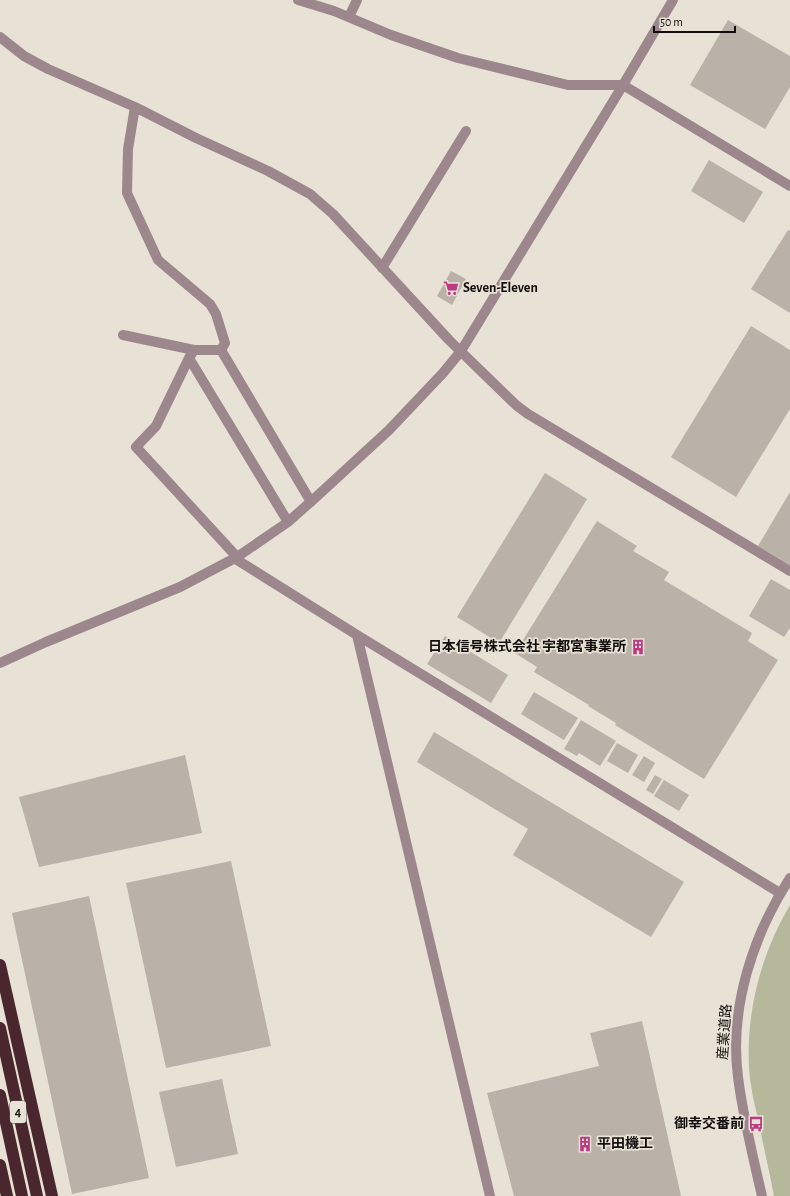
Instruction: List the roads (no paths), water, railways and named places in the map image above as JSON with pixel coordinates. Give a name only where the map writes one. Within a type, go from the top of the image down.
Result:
[{"type":"highway","points":[[0,965],[52,1196]]},
{"type":"highway","name":"4","points":[[0,1028],[37,1196]]},
{"type":"highway","name":"4","points":[[0,1095],[22,1196]]},
{"type":"highway","points":[[0,1165],[7,1196]]},
{"type":"street","points":[[298,0],[349,17],[390,35],[458,58],[568,85],[623,85],[790,186]]},
{"type":"street","points":[[349,17],[357,0]]},
{"type":"street","points":[[0,663],[46,642],[180,587],[236,558],[288,522],[389,430],[443,373],[461,351],[673,0]]},
{"type":"street","points":[[0,37],[24,56],[48,69],[135,107],[196,138],[268,171],[310,194],[333,214],[461,351],[516,405],[528,414],[790,571]]},
{"type":"street","points":[[135,107],[128,149],[127,194],[158,260],[210,304],[216,314],[225,343],[221,350]]},
{"type":"street","points":[[382,268],[466,131]]},
{"type":"street","points":[[123,336],[192,354],[221,350]]},
{"type":"street","points":[[221,350],[311,502]]},
{"type":"street","points":[[192,354],[288,522]]},
{"type":"street","points":[[192,354],[156,426],[136,447],[236,558],[357,636],[780,893]]},
{"type":"street","points":[[357,636],[490,1196]]},
{"type":"street","name":"産業道路","points":[[762,1196],[738,1077],[737,1039],[739,1016],[746,976],[760,936],[780,893],[790,878]]},
{"type":"place","name":"Seven-Eleven","points":[[451,288]]},
{"type":"place","name":"日本信号株式会社 宇都宮事業所","points":[[638,647]]},
{"type":"place","name":"御幸交番前","points":[[756,1124]]},
{"type":"place","name":"平田機工","points":[[585,1144]]}]
